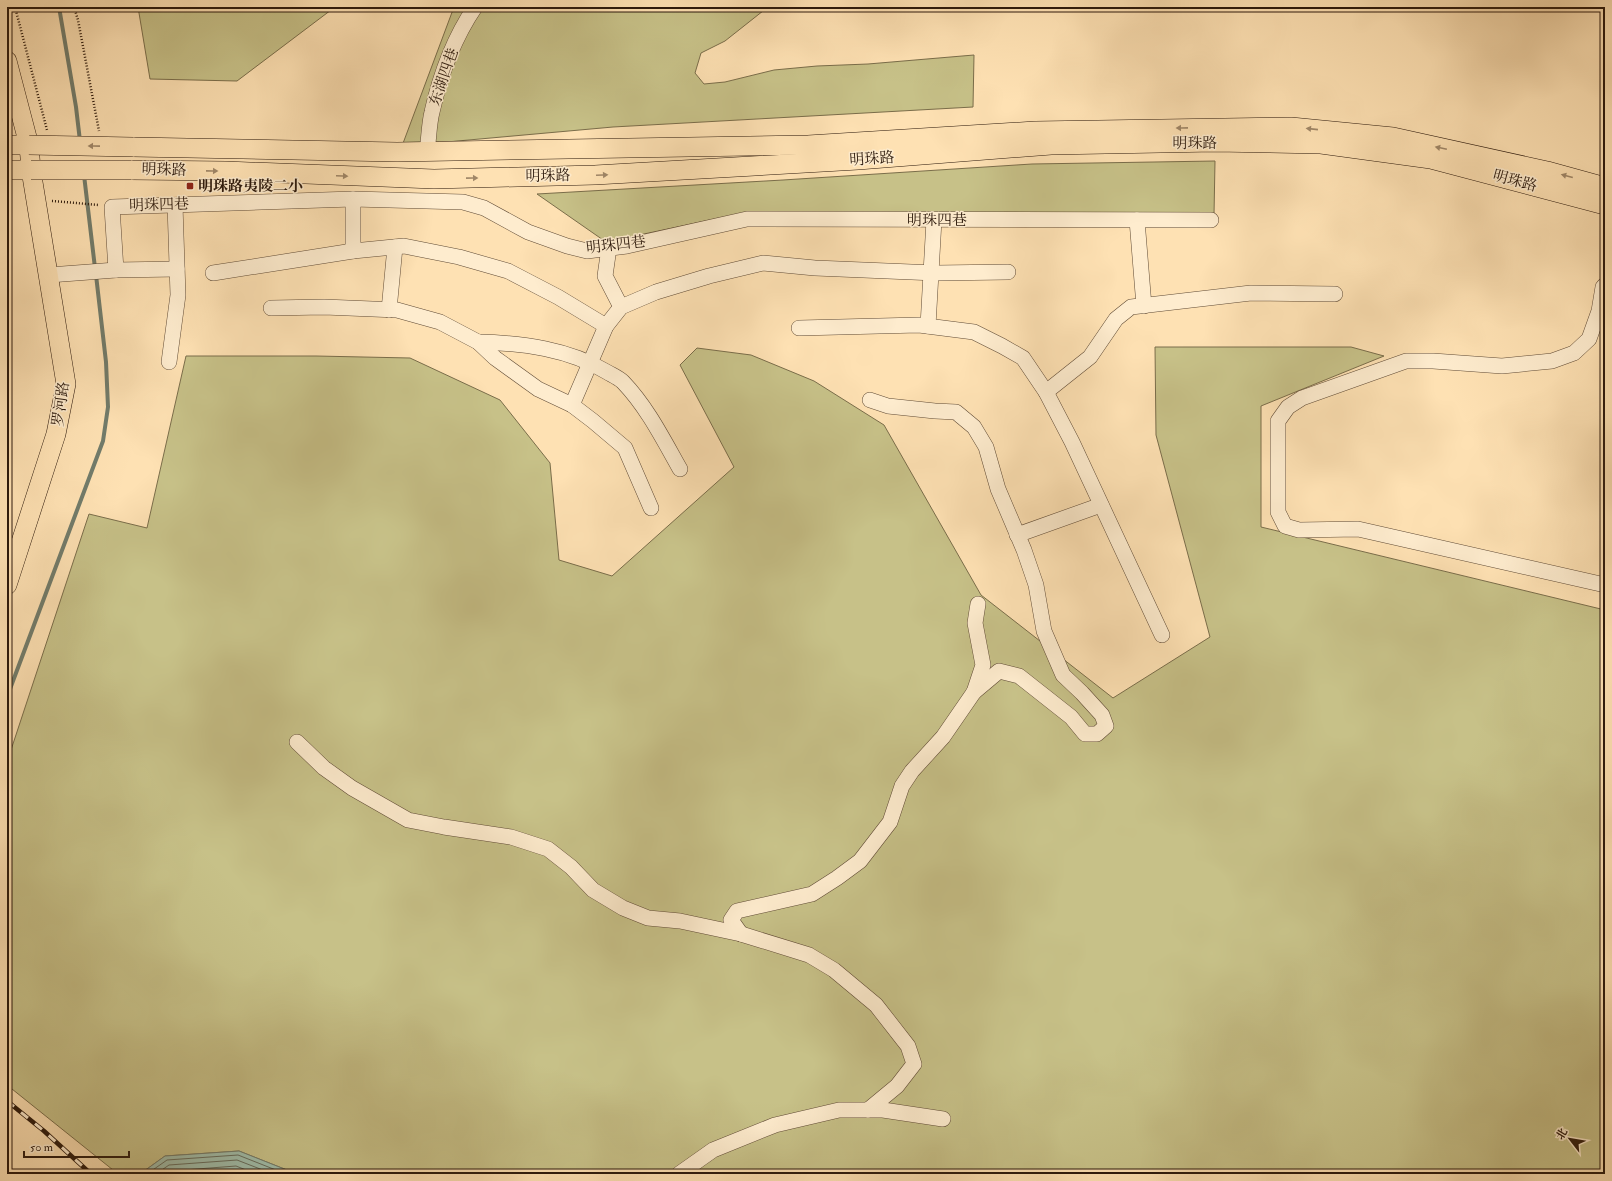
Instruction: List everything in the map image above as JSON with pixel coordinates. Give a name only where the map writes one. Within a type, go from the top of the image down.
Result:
[{"type":"main road","name":"罗河路","points":[[7,61],[18,145]]},
{"type":"main road","name":"罗河路","points":[[7,104],[18,145],[31,170],[66,384],[56,434],[7,585]]},
{"type":"main road","name":"明珠路","points":[[18,145],[427,151],[808,145],[1035,131],[1292,126],[1393,137],[1547,171],[1605,187]]},
{"type":"main road","name":"明珠路","points":[[31,170],[233,172],[434,179],[595,175],[843,161],[1051,145],[1215,142],[1320,144],[1431,160],[1605,205]]},
{"type":"main road","points":[[7,170],[31,170]]},
{"type":"street","name":"东湖四巷","points":[[427,151],[432,112],[445,67],[458,36],[475,7]]},
{"type":"street","name":"明珠四巷","points":[[116,270],[112,207],[354,199],[463,202],[484,208],[528,232],[566,246],[587,251],[627,246],[747,219],[1211,220]]},
{"type":"street","points":[[353,251],[354,199]]},
{"type":"street","points":[[169,362],[178,295],[175,205]]},
{"type":"street","points":[[928,326],[934,220]]},
{"type":"street","points":[[1137,220],[1144,306]]},
{"type":"street","points":[[213,273],[353,251],[404,246],[459,257],[508,271],[558,297],[606,326]]},
{"type":"street","points":[[389,310],[395,247]]},
{"type":"street","points":[[609,248],[605,276],[621,307]]},
{"type":"street","points":[[572,405],[606,326],[621,307],[671,287],[763,263],[814,268],[931,272],[1008,272]]},
{"type":"street","points":[[49,275],[116,270],[177,269]]},
{"type":"street","points":[[1605,285],[1603,287],[1599,311],[1589,339],[1574,353],[1552,361],[1502,366],[1433,361],[1406,361],[1297,401],[1288,407],[1278,421],[1278,512],[1285,526],[1299,530],[1358,529],[1605,585]]},
{"type":"street","points":[[1046,392],[1090,357],[1116,319],[1131,307],[1251,293],[1335,294]]},
{"type":"street","points":[[271,308],[324,307],[397,310],[440,322],[478,342],[495,358],[538,389],[572,405],[624,448],[651,508]]},
{"type":"street","points":[[799,328],[919,325],[974,332],[1023,358],[1046,392],[1072,442],[1162,635]]},
{"type":"street","points":[[478,342],[506,342],[559,351],[590,362],[622,381],[647,412],[680,469]]},
{"type":"street","points":[[741,934],[731,920],[737,911],[812,894],[860,861],[890,822],[902,786],[912,771],[943,737],[974,692],[999,671],[1019,676],[1071,717],[1085,734],[1097,734],[1106,726],[1102,715],[1063,675],[1044,631],[1036,585],[998,489],[986,447],[974,427],[956,412],[888,406],[870,400]]},
{"type":"street","points":[[1017,535],[1101,505]]},
{"type":"street","points":[[974,692],[983,665],[975,623],[978,604]]},
{"type":"street","points":[[297,742],[324,768],[352,788],[408,820],[511,837],[548,849],[571,867],[593,890],[623,908],[648,918],[680,921],[741,934],[809,955],[834,970],[876,1005],[908,1046],[914,1064],[897,1086],[868,1110]]},
{"type":"street","points":[[678,1174],[713,1150],[775,1126],[839,1110],[883,1110],[943,1119]]},
{"type":"path","points":[[15,7],[52,145]]},
{"type":"path","points":[[74,7],[78,20],[99,132]]},
{"type":"path","points":[[36,200],[112,207]]},
{"type":"shaded area","points":[[138,7],[335,7],[237,81],[150,79]]},
{"type":"shaded area","points":[[454,7],[768,7],[725,41],[701,53],[695,73],[704,84],[725,82],[774,70],[974,55],[973,107],[613,127],[402,146]]},
{"type":"shaded area","points":[[1215,161],[1214,215],[748,212],[606,242],[537,194],[1032,164]]},
{"type":"shaded area","points":[[1155,347],[1351,347],[1384,356],[1261,406],[1261,527],[1605,610],[1605,1174],[297,1174],[239,1151],[165,1156],[140,1174],[118,1174],[7,1085],[7,762],[89,514],[147,528],[186,356],[410,358],[500,400],[550,463],[559,560],[612,576],[734,467],[680,365],[697,348],[751,355],[814,381],[884,425],[981,595],[1113,698],[1210,637],[1156,435]]},
{"type":"water","points":[[239,1151],[297,1174],[140,1174],[165,1156]]},
{"type":"waterway","points":[[59,7],[76,107],[80,141]]},
{"type":"waterway","points":[[84,175],[95,268]]},
{"type":"waterway","points":[[7,697],[103,441],[108,407],[106,362],[96,275]]},
{"type":"railway","points":[[7,1101],[44,1131],[91,1174]]},
{"type":"place","name":"明珠路夷陵二小","points":[[190,186]]}]
